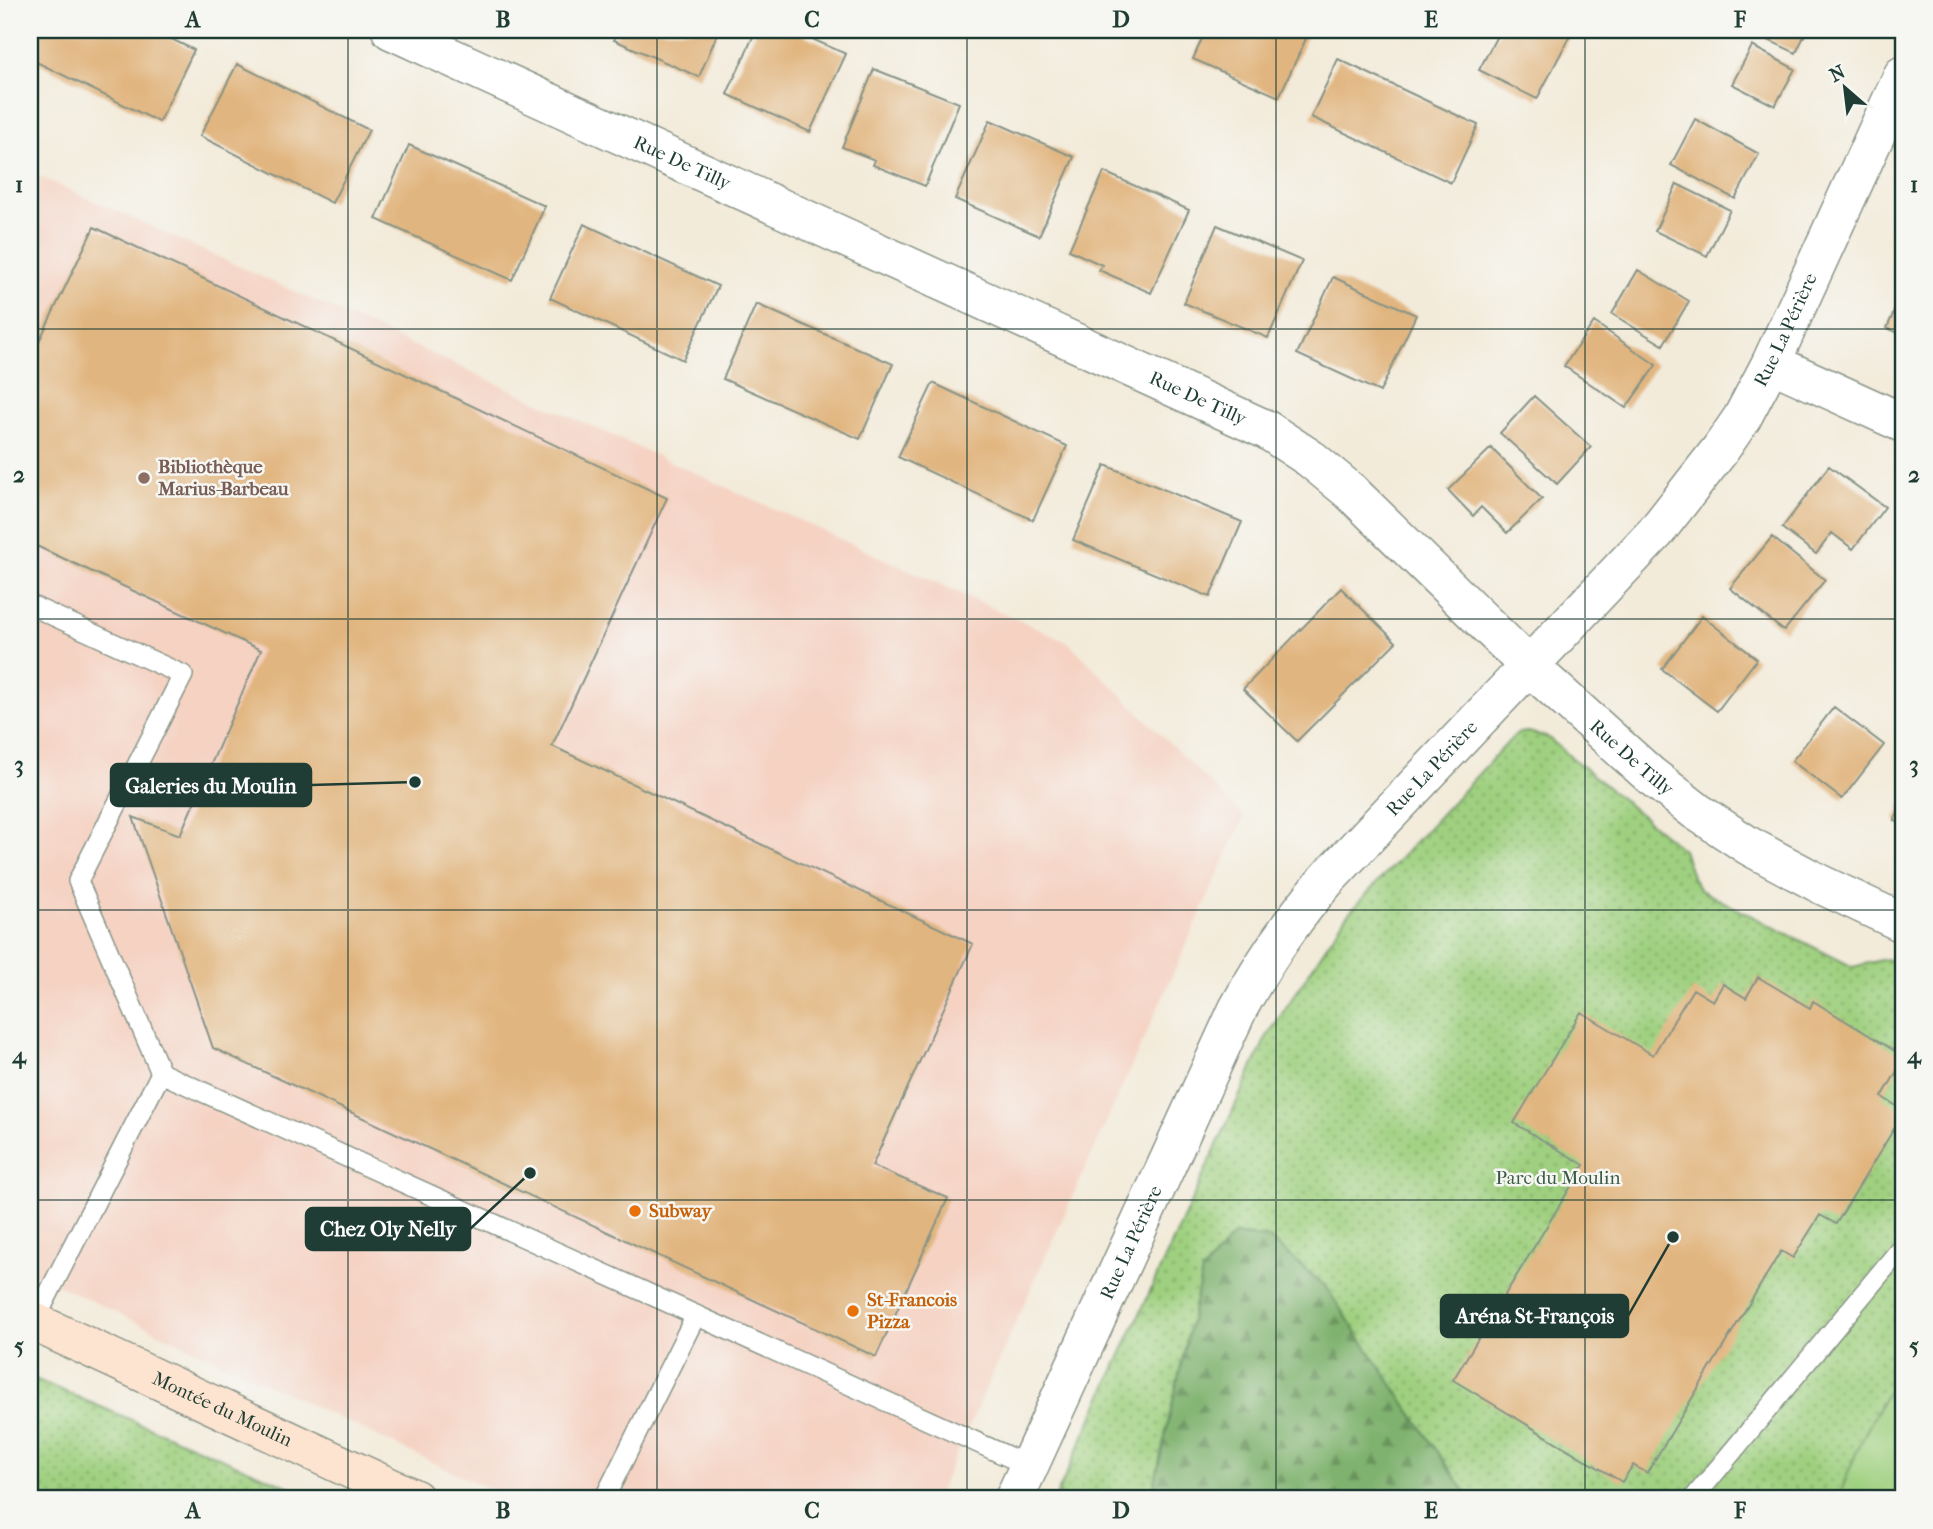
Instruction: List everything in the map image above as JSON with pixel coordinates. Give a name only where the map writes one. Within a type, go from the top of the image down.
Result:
[{"type":"street","name":"Rue De Tilly","points":[[391,30],[1267,430],[1311,459],[1351,492],[1529,666],[1650,775],[1696,811],[1749,846],[1822,885],[1903,923]]},
{"type":"street","name":"Rue La Périère","points":[[1021,1483],[1238,1009],[1263,963],[1295,916],[1328,877],[1655,533],[1742,418],[1772,363],[1903,75]]},
{"type":"street","points":[[1772,363],[1903,423]]},
{"type":"street","name":"Montée du Moulin","points":[[32,1321],[415,1499]]},
{"type":"lane","points":[[30,605],[183,675],[78,881],[161,1073],[696,1315],[1021,1483]]},
{"type":"lane","points":[[32,1321],[161,1073]]},
{"type":"lane","points":[[1693,1499],[1903,1246]]},
{"type":"lane","points":[[604,1499],[696,1315]]},
{"type":"shaded area","points":[[30,172],[1068,642],[1244,817],[936,1499],[510,1499],[30,1272]]},
{"type":"green space","name":"Parc du Moulin","points":[[1528,732],[1547,737],[1683,850],[1693,879],[1700,890],[1853,967],[1885,959],[1903,964],[1903,1499],[1055,1499],[1266,1038],[1346,916],[1512,738],[1519,733]]},
{"type":"green space","points":[[1234,1234],[1269,1238],[1325,1286],[1470,1499],[1151,1499],[1202,1272]]},
{"type":"green space","points":[[1903,1366],[1903,1499],[1839,1499],[1851,1464]]},
{"type":"green space","points":[[30,1377],[318,1499],[30,1499]]},
{"type":"building","points":[[38,30],[153,30],[194,50],[159,122],[30,59],[30,46]]},
{"type":"building","points":[[619,30],[719,30],[699,77],[614,40]]},
{"type":"building","points":[[756,30],[792,30],[846,54],[810,132],[727,94]]},
{"type":"building","points":[[1206,30],[1310,30],[1279,97],[1193,59]]},
{"type":"building","points":[[1500,30],[1573,30],[1537,99],[1479,70]]},
{"type":"building","points":[[1747,30],[1807,30],[1796,53]]},
{"type":"building","points":[[1752,46],[1795,69],[1775,106],[1732,84]]},
{"type":"building","points":[[1338,59],[1478,125],[1451,183],[1311,117]]},
{"type":"building","points":[[237,64],[369,130],[332,203],[200,136]]},
{"type":"building","points":[[874,69],[959,103],[925,186],[873,165],[875,160],[842,147]]},
{"type":"building","points":[[1695,119],[1759,154],[1735,199],[1671,165]]},
{"type":"building","points":[[990,120],[1074,157],[1039,236],[955,199]]},
{"type":"building","points":[[409,145],[545,206],[512,280],[376,219]]},
{"type":"building","points":[[1104,172],[1189,210],[1151,293],[1099,270],[1102,265],[1069,250]]},
{"type":"building","points":[[1677,184],[1730,210],[1707,256],[1655,231]]},
{"type":"building","points":[[584,224],[718,286],[683,360],[550,298]]},
{"type":"building","points":[[1217,225],[1302,261],[1268,338],[1184,303]]},
{"type":"building","points":[[94,227],[667,498],[552,746],[973,944],[872,1166],[948,1198],[876,1357],[213,1048],[133,817],[180,835],[261,650],[30,543],[30,360]]},
{"type":"building","points":[[1638,270],[1689,301],[1663,345],[1612,314]]},
{"type":"building","points":[[1333,277],[1416,315],[1380,392],[1297,354]]},
{"type":"building","points":[[1903,291],[1903,335],[1887,328]]},
{"type":"building","points":[[756,304],[893,364],[860,439],[723,379]]},
{"type":"building","points":[[1594,322],[1656,365],[1626,408],[1564,366]]},
{"type":"building","points":[[933,383],[1067,446],[1033,520],[898,457]]},
{"type":"building","points":[[1534,396],[1591,447],[1557,484],[1500,433]]},
{"type":"building","points":[[1491,448],[1542,499],[1507,533],[1481,507],[1473,516],[1448,490]]},
{"type":"building","points":[[1105,465],[1242,522],[1210,597],[1073,540]]},
{"type":"building","points":[[1829,466],[1885,507],[1853,549],[1832,533],[1816,554],[1782,528]]},
{"type":"building","points":[[1772,537],[1825,580],[1784,631],[1730,588]]},
{"type":"building","points":[[1341,588],[1396,642],[1297,741],[1243,689]]},
{"type":"building","points":[[1702,616],[1757,659],[1717,711],[1662,669]]},
{"type":"building","points":[[1834,707],[1884,745],[1842,799],[1792,761]]},
{"type":"building","points":[[1903,803],[1903,825],[1894,820]]},
{"type":"building","points":[[1758,977],[1810,1008],[1813,1001],[1903,1056],[1903,1061],[1882,1097],[1903,1110],[1903,1114],[1836,1224],[1820,1215],[1793,1258],[1781,1251],[1647,1473],[1633,1465],[1622,1482],[1453,1380],[1584,1165],[1514,1123],[1581,1012],[1653,1055],[1693,989],[1713,1001],[1723,984],[1746,998]]},
{"type":"place","name":"Bibliothèque Marius-Barbeau","points":[[144,478]]},
{"type":"place","name":"Galeries du Moulin","points":[[415,782]]},
{"type":"place","name":"Chez Oly Nelly","points":[[530,1173]]},
{"type":"place","name":"Subway","points":[[635,1211]]},
{"type":"place","name":"Aréna St-François","points":[[1673,1237]]},
{"type":"place","name":"St-Francois Pizza","points":[[853,1311]]}]
